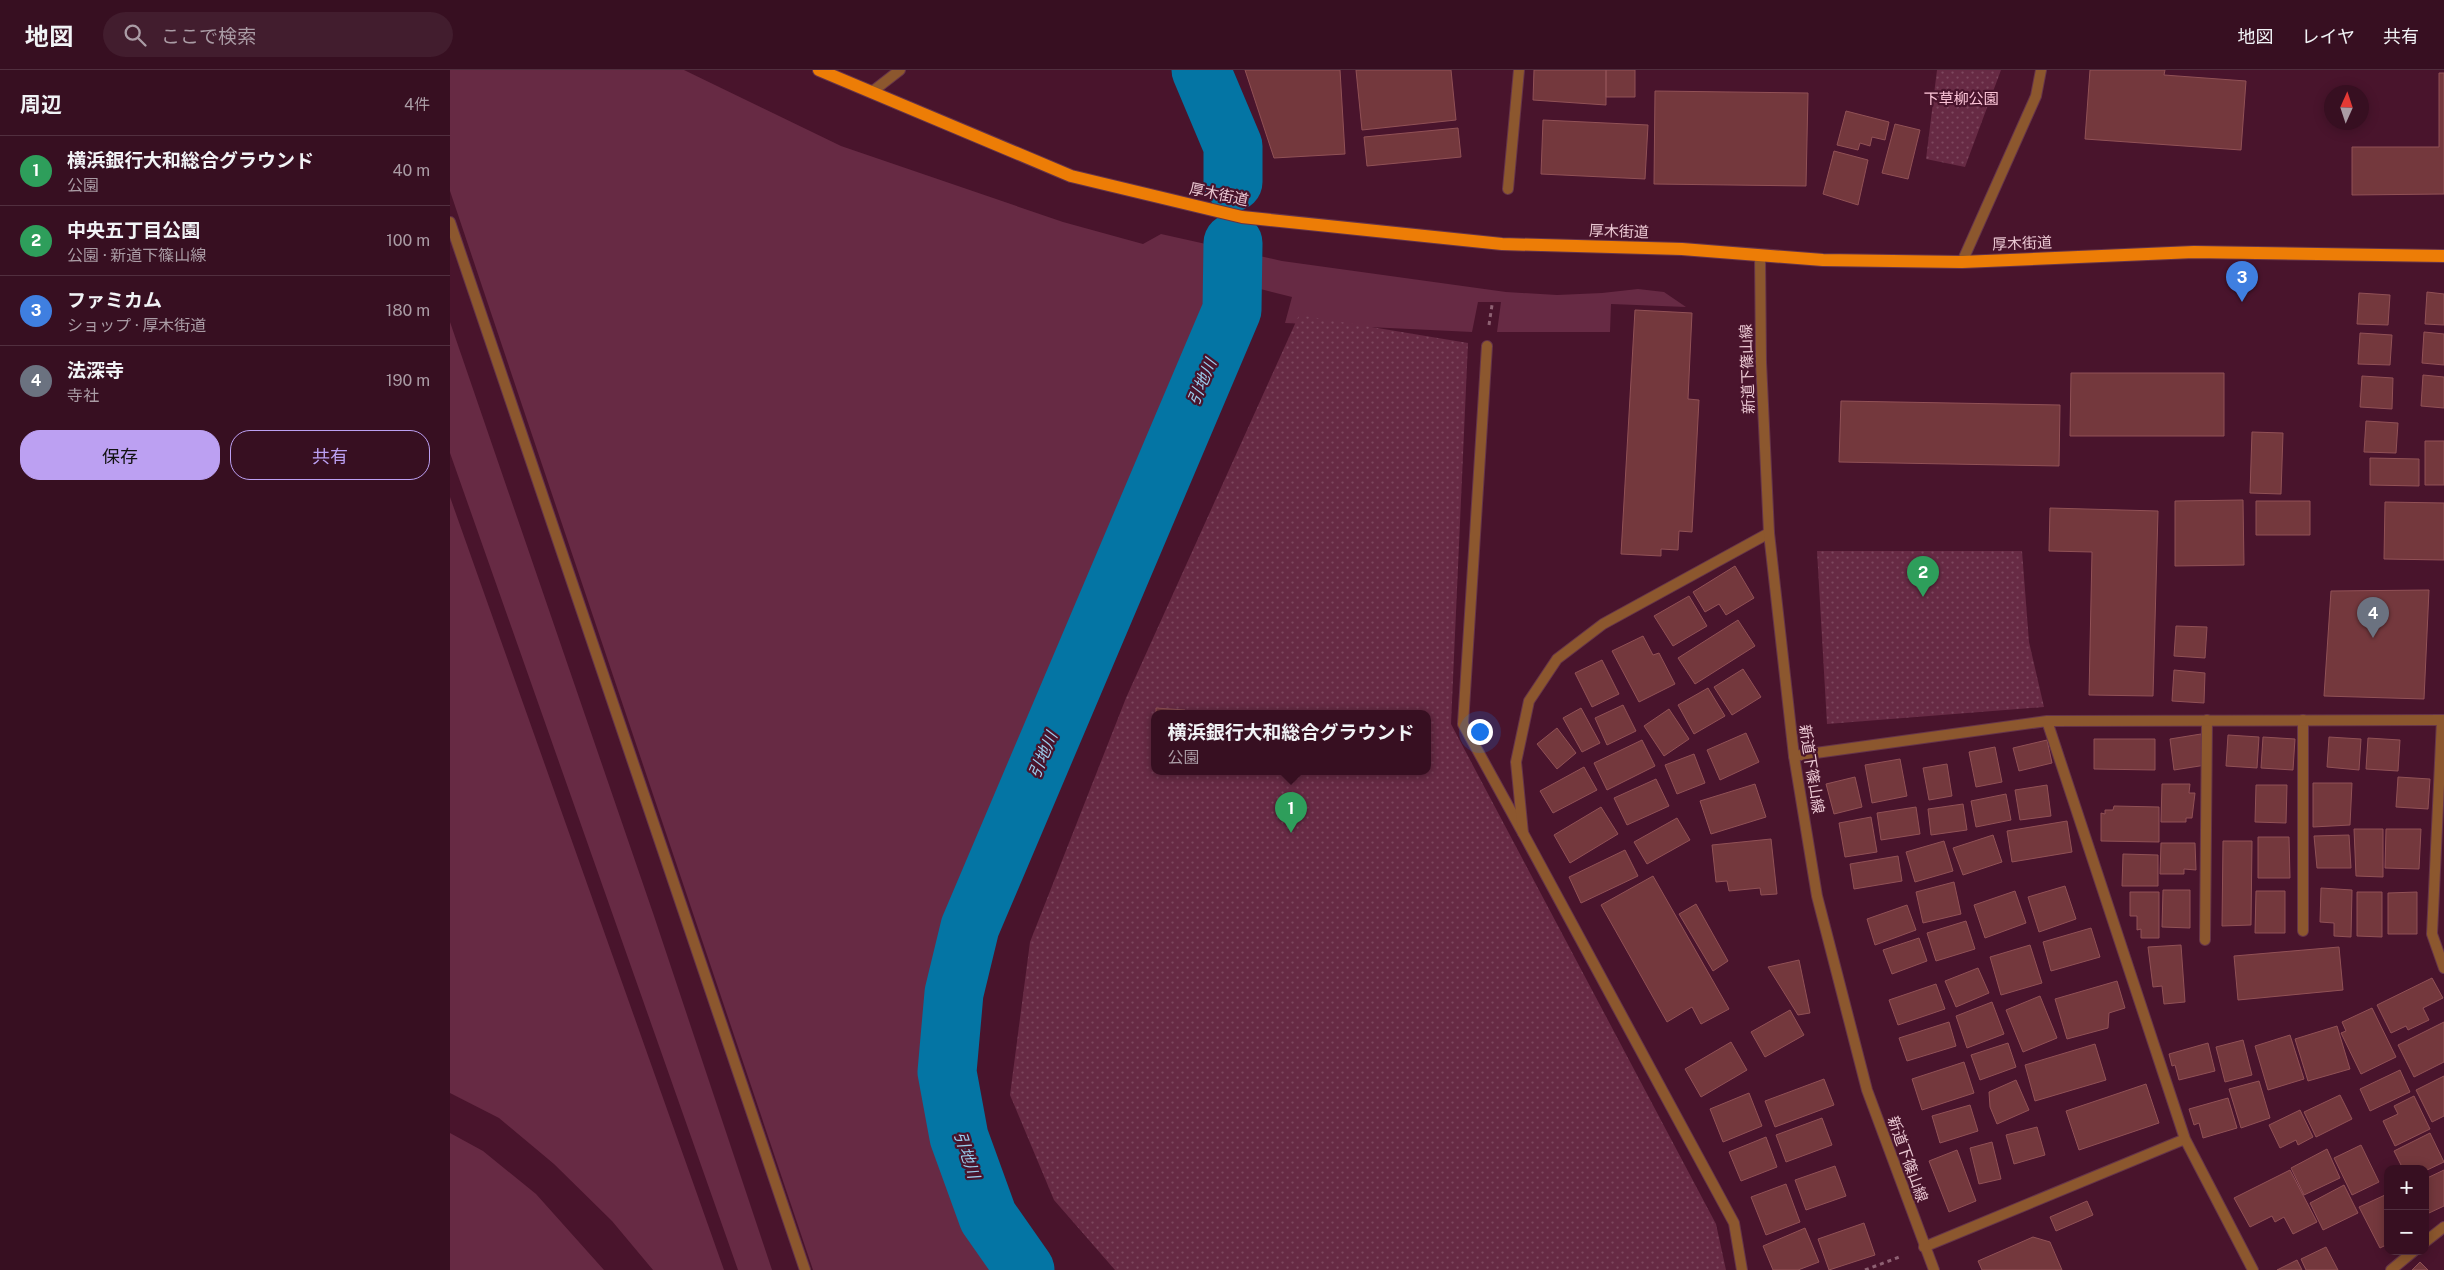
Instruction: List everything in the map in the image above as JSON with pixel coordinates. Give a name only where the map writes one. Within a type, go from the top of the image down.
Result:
[{"type":"main road","name":"厚木街道","points":[[819,70],[873,91],[1071,176],[1242,217],[1502,244],[1682,249],[1823,260],[1962,262],[2194,252],[2444,256]]},
{"type":"street","points":[[873,91],[900,70]]},
{"type":"street","points":[[1508,189],[1519,70]]},
{"type":"street","points":[[1962,262],[2036,96],[2041,70]]},
{"type":"street","points":[[450,222],[805,1270]]},
{"type":"street","name":"新道下篠山線","points":[[1760,255],[1761,362],[1769,533],[1794,756],[1817,896],[1866,1090],[1934,1270]]},
{"type":"street","points":[[1487,346],[1463,724],[1734,1223],[1742,1270]]},
{"type":"street","points":[[1523,833],[1516,762],[1529,701],[1557,658],[1603,624],[1769,533]]},
{"type":"street","points":[[2205,940],[2207,720]]},
{"type":"street","points":[[2303,720],[2303,931]]},
{"type":"street","points":[[1794,756],[2048,721],[2443,720],[2432,934],[2444,968]]},
{"type":"street","points":[[2048,721],[2185,1139],[2253,1270]]},
{"type":"street","points":[[1924,1247],[2185,1139]]},
{"type":"street","points":[[2429,1239],[2444,1227]]},
{"type":"street","points":[[2390,1270],[2409,1255]]},
{"type":"path","points":[[1865,1270],[1902,1256]]},
{"type":"green space","points":[[450,70],[684,70],[841,146],[1063,222],[1143,244],[1161,234],[1282,261],[1506,292],[1557,295],[1638,289],[1664,292],[1686,307],[1611,304],[1610,332],[1497,332],[1501,302],[1478,302],[1472,332],[1285,323],[1292,297],[1241,284],[1161,428],[1110,539],[1038,726],[950,978],[942,1011],[938,1030],[936,1075],[938,1107],[943,1138],[953,1167],[968,1198],[985,1228],[1014,1270],[813,1270],[450,191]]},
{"type":"green space","name":"下草柳公園","points":[[1937,70],[2001,70],[1965,167],[1926,159]]},
{"type":"green space","points":[[1299,315],[1468,343],[1451,724],[1716,1224],[1726,1270],[1115,1270],[1054,1200],[1010,1095],[1030,942],[1126,698]]},
{"type":"green space","points":[[450,322],[653,913],[772,1270],[738,1270],[450,453]]},
{"type":"green space","points":[[450,497],[724,1270],[653,1270],[612,1221],[554,1164],[499,1118],[450,1093]]},
{"type":"green space","points":[[1817,551],[2022,551],[2029,642],[2044,707],[1827,724]]},
{"type":"green space","points":[[450,1133],[483,1151],[536,1194],[604,1270],[450,1270]]},
{"type":"building","points":[[1245,70],[1340,70],[1345,154],[1274,158]]},
{"type":"building","points":[[1356,70],[1451,70],[1456,120],[1362,130]]},
{"type":"building","points":[[1534,70],[1606,70],[1606,105],[1533,100]]},
{"type":"building","points":[[1606,70],[1635,70],[1635,97],[1606,97]]},
{"type":"building","points":[[2090,70],[2165,70],[2164,75],[2246,81],[2241,150],[2085,139]]},
{"type":"building","points":[[2439,73],[2444,73],[2444,194],[2352,195],[2352,147],[2439,147]]},
{"type":"building","points":[[1655,91],[1808,93],[1806,186],[1654,184]]},
{"type":"building","points":[[1846,111],[1889,122],[1885,140],[1872,137],[1870,146],[1860,143],[1858,150],[1837,145]]},
{"type":"building","points":[[1543,120],[1648,125],[1645,179],[1541,174]]},
{"type":"building","points":[[1895,124],[1920,130],[1908,179],[1882,173]]},
{"type":"building","points":[[1458,128],[1461,157],[1367,166],[1364,137]]},
{"type":"building","points":[[1834,151],[1868,160],[1858,205],[1823,194]]},
{"type":"building","points":[[2427,292],[2444,294],[2444,325],[2425,324]]},
{"type":"building","points":[[2359,293],[2390,295],[2388,325],[2357,324]]},
{"type":"building","points":[[1635,310],[1692,313],[1688,399],[1699,400],[1692,532],[1679,531],[1678,550],[1661,549],[1661,556],[1621,554]]},
{"type":"building","points":[[2424,332],[2444,334],[2444,365],[2422,363]]},
{"type":"building","points":[[2360,333],[2392,335],[2390,365],[2358,364]]},
{"type":"building","points":[[2071,373],[2224,373],[2224,436],[2070,436]]},
{"type":"building","points":[[2423,375],[2444,377],[2444,408],[2421,406]]},
{"type":"building","points":[[2362,376],[2393,378],[2392,409],[2360,407]]},
{"type":"building","points":[[1841,401],[2060,405],[2059,466],[1839,462]]},
{"type":"building","points":[[2366,421],[2398,423],[2396,453],[2364,452]]},
{"type":"building","points":[[2252,432],[2283,433],[2281,494],[2250,493]]},
{"type":"building","points":[[2425,441],[2444,441],[2444,485],[2425,485]]},
{"type":"building","points":[[2370,458],[2419,459],[2419,486],[2370,485]]},
{"type":"building","points":[[2243,500],[2244,565],[2175,566],[2175,501]]},
{"type":"building","points":[[2256,501],[2310,501],[2310,535],[2256,535]]},
{"type":"building","points":[[2385,502],[2444,503],[2444,560],[2384,559]]},
{"type":"building","points":[[2050,508],[2158,511],[2153,696],[2089,695],[2092,552],[2049,551]]},
{"type":"building","points":[[1735,566],[1754,598],[1726,615],[1719,604],[1705,612],[1693,592]]},
{"type":"building","points":[[2429,590],[2424,699],[2324,696],[2331,591]]},
{"type":"building","points":[[1689,596],[1707,626],[1673,646],[1654,616]]},
{"type":"building","points":[[1738,620],[1755,646],[1695,684],[1678,658]]},
{"type":"building","points":[[2176,626],[2207,627],[2205,658],[2174,656]]},
{"type":"building","points":[[1643,636],[1653,655],[1659,653],[1675,684],[1639,702],[1612,651]]},
{"type":"building","points":[[1602,660],[1619,694],[1592,707],[1575,673]]},
{"type":"building","points":[[1743,669],[1761,697],[1732,715],[1714,687]]},
{"type":"building","points":[[2174,670],[2205,673],[2204,703],[2172,701]]},
{"type":"building","points":[[1708,688],[1725,716],[1694,734],[1678,705]]},
{"type":"building","points":[[1623,705],[1636,731],[1607,745],[1595,718]]},
{"type":"building","points":[[1156,708],[1185,710],[1156,710]]},
{"type":"building","points":[[1581,708],[1600,743],[1582,752],[1563,718]]},
{"type":"building","points":[[1669,709],[1689,739],[1664,756],[1644,726]]},
{"type":"building","points":[[1557,728],[1576,753],[1557,769],[1537,744]]},
{"type":"building","points":[[1746,733],[1759,762],[1720,780],[1707,750]]},
{"type":"building","points":[[2201,734],[2206,765],[2174,770],[2170,739]]},
{"type":"building","points":[[2228,735],[2259,737],[2257,768],[2226,766]]},
{"type":"building","points":[[2263,737],[2295,739],[2293,770],[2261,768]]},
{"type":"building","points":[[2329,737],[2361,739],[2359,770],[2327,767]]},
{"type":"building","points":[[2368,738],[2400,740],[2398,771],[2366,769]]},
{"type":"building","points":[[2094,739],[2155,739],[2155,770],[2094,769]]},
{"type":"building","points":[[1642,740],[1655,766],[1607,790],[1594,763]]},
{"type":"building","points":[[2047,740],[2052,763],[2019,771],[2013,748]]},
{"type":"building","points":[[1995,747],[2002,782],[1976,787],[1969,752]]},
{"type":"building","points":[[1694,754],[1705,783],[1677,794],[1665,765]]},
{"type":"building","points":[[1900,759],[1907,796],[1872,803],[1865,765]]},
{"type":"building","points":[[1947,764],[1952,796],[1929,800],[1923,768]]},
{"type":"building","points":[[1584,767],[1597,790],[1553,813],[1540,791]]},
{"type":"building","points":[[1855,777],[1862,807],[1834,814],[1826,784]]},
{"type":"building","points":[[2398,777],[2430,779],[2428,809],[2396,807]]},
{"type":"building","points":[[1656,779],[1669,806],[1627,825],[1614,798]]},
{"type":"building","points":[[2313,783],[2352,783],[2350,825],[2313,827]]},
{"type":"building","points":[[1755,784],[1766,817],[1711,834],[1700,801]]},
{"type":"building","points":[[2162,784],[2190,784],[2189,793],[2195,793],[2192,818],[2186,818],[2186,822],[2161,822]]},
{"type":"building","points":[[2047,785],[2051,816],[2020,820],[2015,790]]},
{"type":"building","points":[[2256,785],[2287,785],[2286,823],[2255,822]]},
{"type":"building","points":[[2006,794],[2011,820],[1976,827],[1971,801]]},
{"type":"building","points":[[1963,804],[1967,830],[1931,835],[1928,809]]},
{"type":"building","points":[[2114,806],[2159,807],[2159,842],[2101,841],[2101,813],[2105,814],[2105,810],[2113,810]]},
{"type":"building","points":[[1601,807],[1618,834],[1570,863],[1554,835]]},
{"type":"building","points":[[1916,807],[1920,834],[1881,840],[1877,813]]},
{"type":"building","points":[[1871,817],[1877,852],[1845,857],[1839,823]]},
{"type":"building","points":[[1677,818],[1690,840],[1647,864],[1634,842]]},
{"type":"building","points":[[2067,821],[2072,852],[2012,862],[2007,831]]},
{"type":"building","points":[[2354,829],[2383,829],[2383,877],[2356,876]]},
{"type":"building","points":[[2386,829],[2421,829],[2419,869],[2385,868]]},
{"type":"building","points":[[1993,835],[2002,862],[1963,875],[1953,848]]},
{"type":"building","points":[[2349,835],[2351,868],[2317,868],[2314,836]]},
{"type":"building","points":[[2258,837],[2289,837],[2290,878],[2258,878]]},
{"type":"building","points":[[1771,839],[1777,894],[1761,895],[1760,888],[1729,891],[1727,881],[1716,882],[1712,845]]},
{"type":"building","points":[[1944,841],[1953,871],[1915,882],[1906,852]]},
{"type":"building","points":[[2223,841],[2252,841],[2251,925],[2222,926]]},
{"type":"building","points":[[2161,843],[2195,843],[2196,870],[2184,869],[2184,874],[2160,874]]},
{"type":"building","points":[[1625,850],[1638,876],[1581,903],[1569,877]]},
{"type":"building","points":[[2123,854],[2158,855],[2158,886],[2122,886]]},
{"type":"building","points":[[1898,856],[1902,881],[1854,889],[1850,864]]},
{"type":"building","points":[[1653,876],[1729,1009],[1701,1024],[1692,1007],[1667,1022],[1601,905]]},
{"type":"building","points":[[1954,882],[1961,914],[1923,923],[1916,892]]},
{"type":"building","points":[[2065,886],[2076,919],[2039,932],[2028,897]]},
{"type":"building","points":[[2321,888],[2352,890],[2351,937],[2334,936],[2334,923],[2320,922]]},
{"type":"building","points":[[2163,890],[2190,890],[2190,928],[2162,927]]},
{"type":"building","points":[[2015,891],[2026,923],[1985,938],[1974,905]]},
{"type":"building","points":[[2256,891],[2285,891],[2285,933],[2255,933]]},
{"type":"building","points":[[2130,892],[2159,892],[2159,938],[2141,938],[2141,929],[2137,930],[2137,916],[2130,916]]},
{"type":"building","points":[[2357,892],[2382,892],[2382,937],[2357,936]]},
{"type":"building","points":[[2417,892],[2417,934],[2388,934],[2388,893]]},
{"type":"building","points":[[1696,904],[1728,961],[1713,971],[1679,914]]},
{"type":"building","points":[[1907,905],[1916,930],[1875,945],[1867,919]]},
{"type":"building","points":[[1966,921],[1975,949],[1936,961],[1927,933]]},
{"type":"building","points":[[2091,928],[2100,957],[2051,971],[2043,942]]},
{"type":"building","points":[[1919,938],[1927,961],[1892,974],[1883,950]]},
{"type":"building","points":[[2030,945],[2042,983],[2001,995],[1990,957]]},
{"type":"building","points":[[2181,945],[2185,1002],[2164,1004],[2162,986],[2153,987],[2148,947]]},
{"type":"building","points":[[2339,947],[2343,990],[2238,1000],[2234,956]]},
{"type":"building","points":[[1799,960],[1810,1013],[1798,1015],[1768,967]]},
{"type":"building","points":[[1978,968],[1989,993],[1956,1007],[1945,981]]},
{"type":"building","points":[[2432,978],[2443,998],[2423,1008],[2429,1020],[2408,1030],[2406,1026],[2391,1033],[2377,1005]]},
{"type":"building","points":[[2117,981],[2125,1008],[2109,1013],[2108,1028],[2067,1039],[2055,999]]},
{"type":"building","points":[[1936,984],[1945,1009],[1898,1025],[1889,1000]]},
{"type":"building","points":[[2040,996],[2057,1038],[2023,1052],[2006,1010]]},
{"type":"building","points":[[1992,1002],[2004,1034],[1967,1048],[1956,1016]]},
{"type":"building","points":[[2372,1008],[2396,1057],[2361,1074],[2341,1033],[2346,1031],[2342,1022]]},
{"type":"building","points":[[1790,1010],[1804,1035],[1765,1057],[1751,1032]]},
{"type":"building","points":[[1949,1022],[1956,1046],[1907,1061],[1899,1038]]},
{"type":"building","points":[[2444,1022],[2444,1062],[2414,1077],[2398,1045]]},
{"type":"building","points":[[2337,1026],[2350,1069],[2308,1081],[2295,1039]]},
{"type":"building","points":[[2290,1035],[2304,1079],[2268,1090],[2255,1046]]},
{"type":"building","points":[[2243,1040],[2252,1075],[2225,1082],[2216,1047]]},
{"type":"building","points":[[1731,1042],[1747,1070],[1701,1097],[1685,1069]]},
{"type":"building","points":[[2008,1043],[2016,1067],[1980,1080],[1971,1055]]},
{"type":"building","points":[[2208,1043],[2215,1071],[2179,1080],[2175,1065],[2172,1066],[2169,1054]]},
{"type":"building","points":[[2095,1044],[2106,1080],[2035,1101],[2025,1065]]},
{"type":"building","points":[[1964,1062],[1974,1093],[1922,1110],[1912,1079]]},
{"type":"building","points":[[2400,1070],[2410,1092],[2370,1111],[2360,1089]]},
{"type":"building","points":[[2444,1076],[2444,1116],[2432,1122],[2416,1090]]},
{"type":"building","points":[[1824,1079],[1834,1105],[1775,1127],[1765,1101]]},
{"type":"building","points":[[2016,1080],[2029,1110],[1997,1124],[1990,1107],[1989,1092]]},
{"type":"building","points":[[2259,1081],[2270,1118],[2241,1128],[2229,1089]]},
{"type":"building","points":[[2146,1084],[2159,1123],[2079,1150],[2066,1111]]},
{"type":"building","points":[[1749,1093],[1762,1126],[1723,1142],[1710,1109]]},
{"type":"building","points":[[2340,1095],[2352,1119],[2316,1137],[2304,1112]]},
{"type":"building","points":[[2414,1096],[2430,1129],[2395,1146],[2383,1121],[2398,1114],[2394,1106]]},
{"type":"building","points":[[2228,1098],[2237,1128],[2203,1138],[2199,1123],[2194,1125],[2189,1109]]},
{"type":"building","points":[[1970,1105],[1978,1131],[1940,1143],[1932,1116]]},
{"type":"building","points":[[2300,1110],[2313,1137],[2298,1145],[2296,1140],[2280,1148],[2269,1125]]},
{"type":"building","points":[[1822,1118],[1832,1145],[1786,1162],[1776,1135]]},
{"type":"building","points":[[2037,1127],[2045,1155],[2014,1164],[2006,1135]]},
{"type":"building","points":[[2430,1133],[2444,1162],[2429,1169],[2429,1165],[2401,1165],[2394,1151]]},
{"type":"building","points":[[1766,1137],[1777,1167],[1741,1181],[1729,1152]]},
{"type":"building","points":[[1992,1142],[2001,1179],[1979,1184],[1970,1148]]},
{"type":"building","points":[[2361,1145],[2379,1182],[2352,1195],[2334,1158]]},
{"type":"building","points":[[2327,1149],[2340,1178],[2304,1195],[2291,1168]]},
{"type":"building","points":[[1957,1150],[1976,1201],[1949,1212],[1929,1161]]},
{"type":"building","points":[[1835,1166],[1846,1196],[1806,1210],[1795,1180]]},
{"type":"building","points":[[2290,1170],[2317,1222],[2293,1234],[2284,1217],[2275,1222],[2272,1216],[2250,1227],[2234,1198]]},
{"type":"building","points":[[2444,1170],[2444,1206],[2429,1213],[2429,1210],[2429,1177]]},
{"type":"building","points":[[1786,1184],[1800,1222],[1766,1235],[1751,1197]]},
{"type":"building","points":[[2344,1185],[2358,1213],[2323,1230],[2310,1203]]},
{"type":"building","points":[[2384,1195],[2384,1246],[2380,1248],[2359,1207]]},
{"type":"building","points":[[2087,1201],[2093,1215],[2056,1231],[2050,1217]]},
{"type":"building","points":[[1864,1223],[1875,1255],[1829,1270],[1818,1239]]},
{"type":"building","points":[[1805,1228],[1819,1262],[1798,1270],[1773,1270],[1763,1246]]},
{"type":"building","points":[[2033,1237],[2050,1242],[2062,1270],[1982,1270],[1978,1261]]},
{"type":"building","points":[[2326,1247],[2338,1270],[2306,1270],[2301,1259]]},
{"type":"building","points":[[2297,1260],[2302,1270],[2277,1270]]},
{"type":"building","points":[[2420,1262],[2428,1270],[2412,1270]]},
{"type":"waterway","name":"引地川","points":[[1201,70],[1233,146],[1233,182]]},
{"type":"waterway","name":"引地川","points":[[1025,1270],[988,1217],[959,1137],[947,1072],[954,993],[970,927],[1232,310],[1233,243]]},
{"type":"place","name":"ファミカム","points":[[2242,302]]},
{"type":"place","name":"中央五丁目公園","points":[[1923,597]]},
{"type":"place","name":"法深寺","points":[[2373,638]]},
{"type":"place","name":"横浜銀行大和総合グラウンド","points":[[1291,833]]}]
